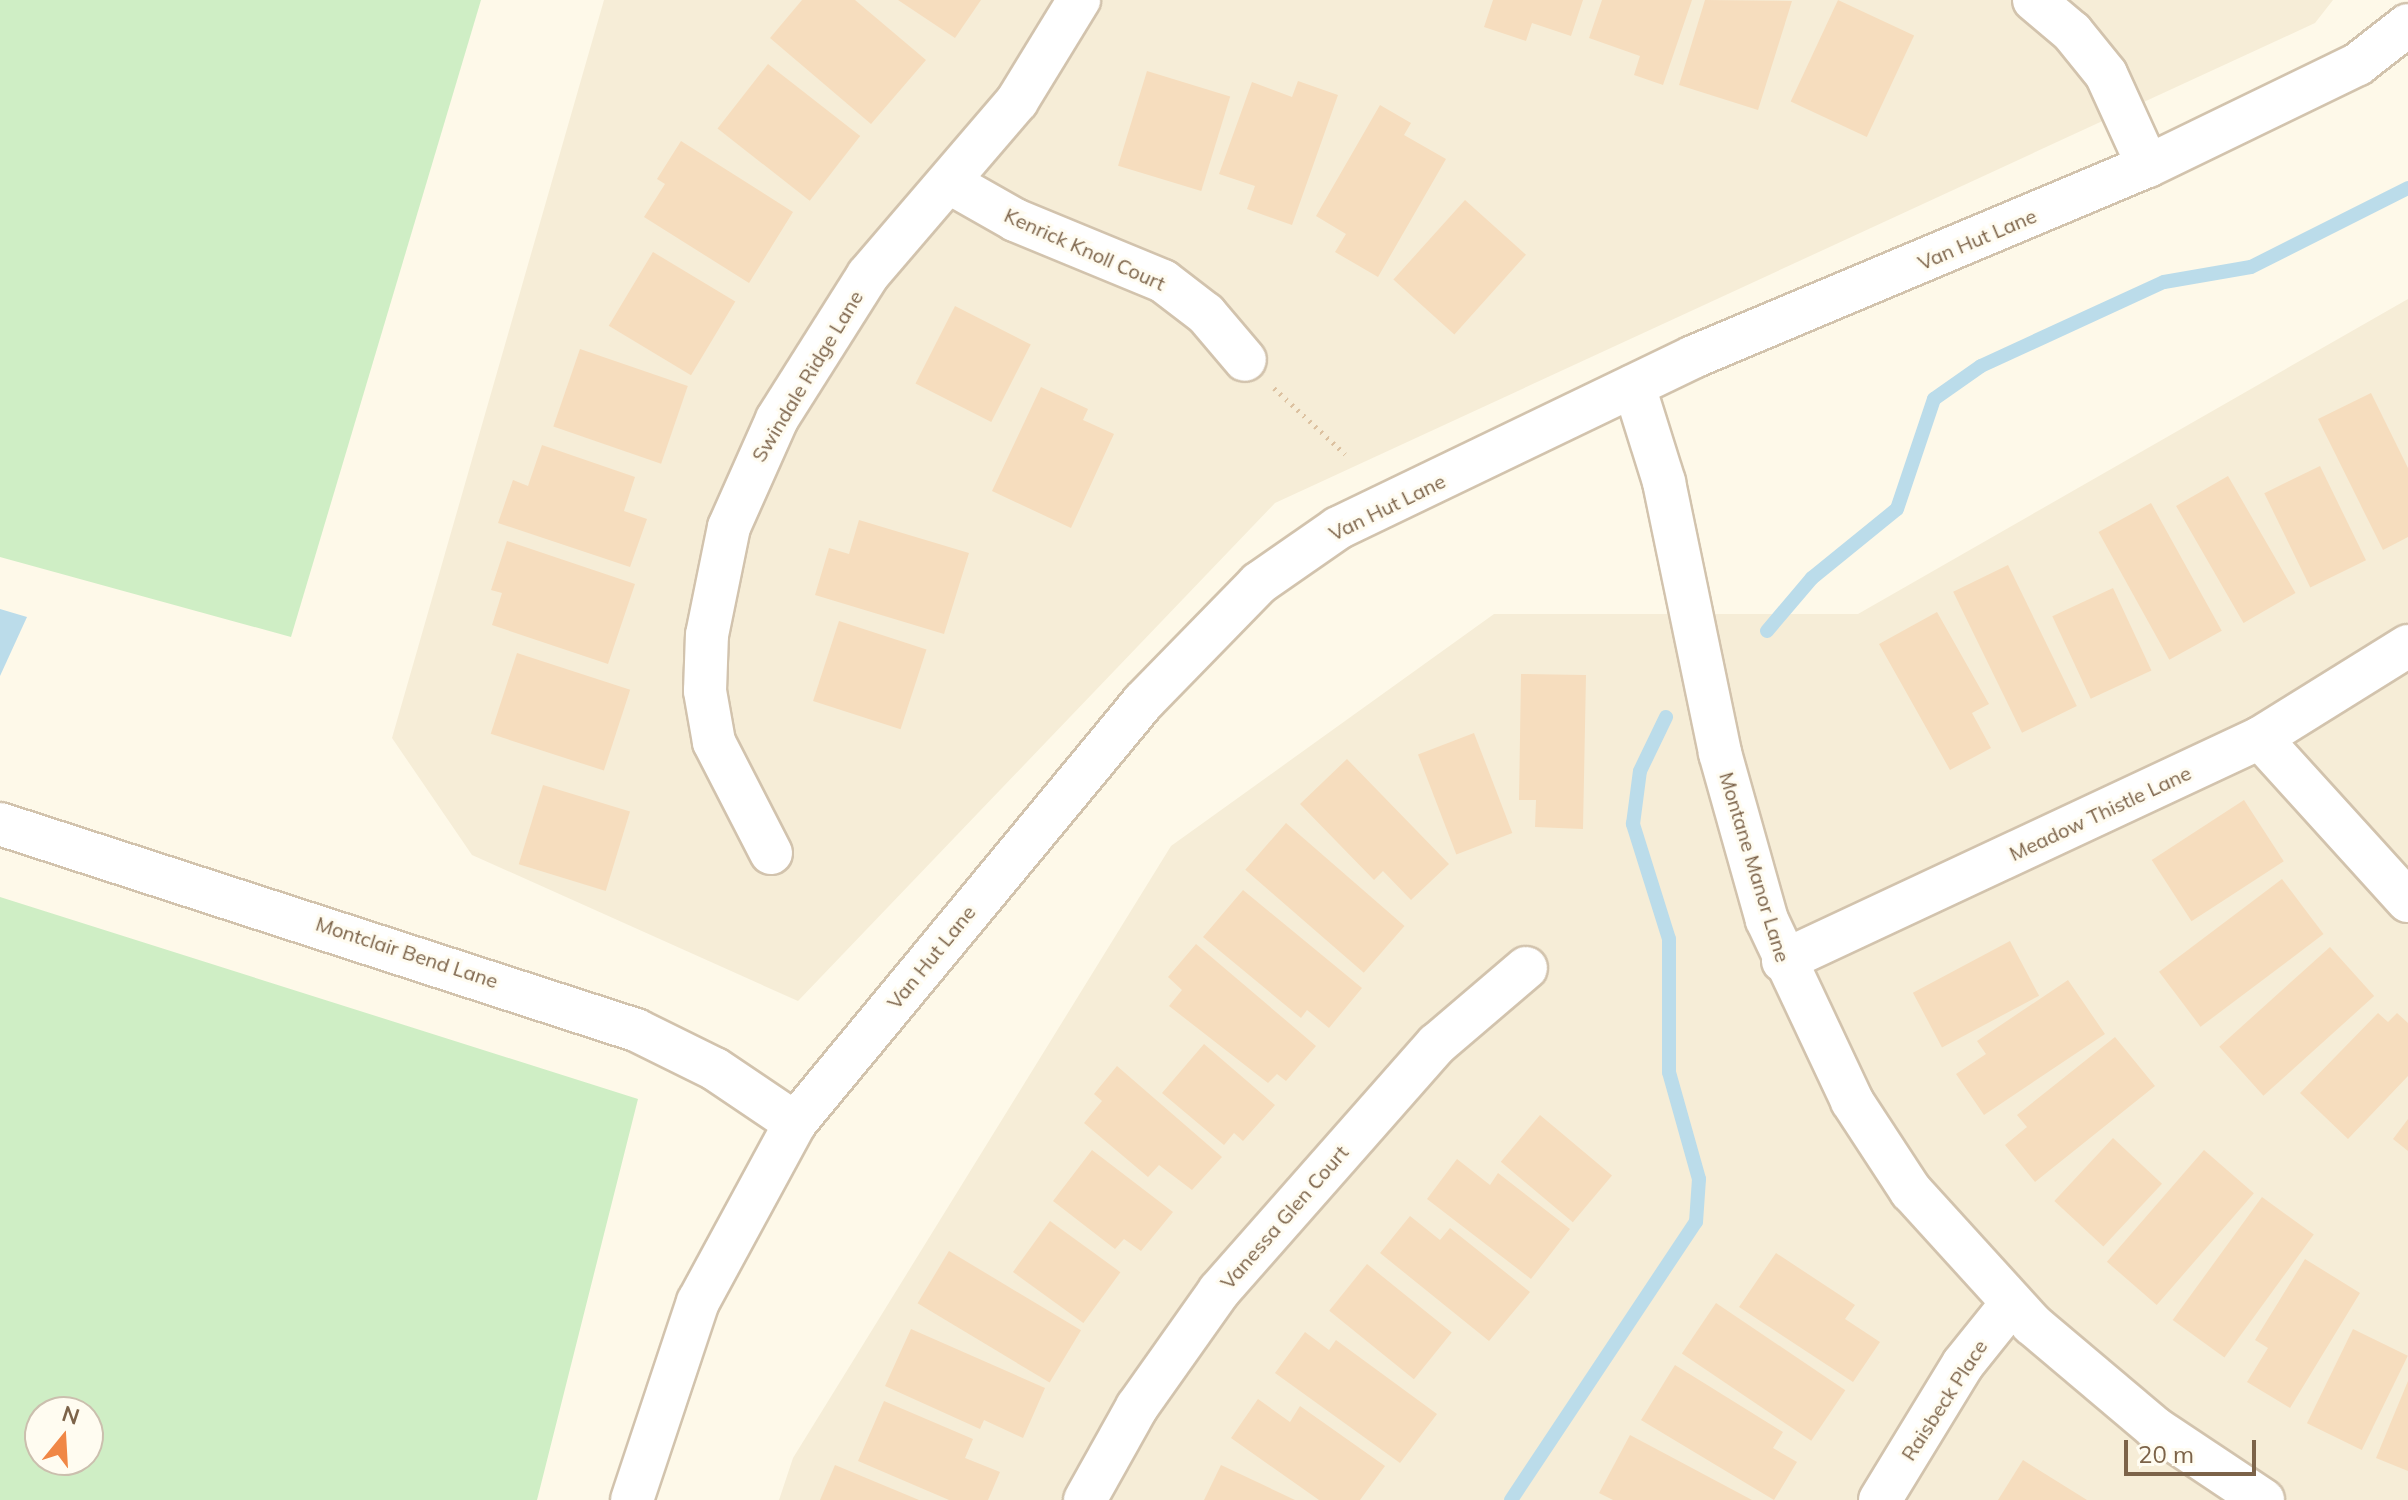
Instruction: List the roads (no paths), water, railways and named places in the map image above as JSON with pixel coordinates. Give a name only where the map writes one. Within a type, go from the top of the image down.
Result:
[{"type":"street","name":"Swindale Ridge Lane","points":[[771,853],[714,742],[705,691],[717,571],[749,472],[810,364],[868,275],[950,183],[1017,101],[1079,0]]},
{"type":"street","points":[[2034,0],[2106,74],[2148,166]]},
{"type":"street","name":"Van Hut Lane","points":[[632,1500],[698,1302],[795,1123],[1143,702],[1259,583],[1338,528],[1634,386],[2148,166],[2358,64],[2408,25]]},
{"type":"street","name":"Kenrick Knoll Court","points":[[950,183],[1015,220],[1163,281],[1206,314],[1245,360]]},
{"type":"street","name":"Montane Manor Lane","points":[[1634,386],[1668,496],[1723,766],[1783,961],[1852,1101],[1911,1191],[2012,1303],[2155,1428],[2263,1500]]},
{"type":"street","name":"Meadow Thistle Lane","points":[[1783,961],[2260,738],[2408,646]]},
{"type":"street","points":[[2260,738],[2408,901]]},
{"type":"street","name":"Montclair Bend Lane","points":[[0,824],[598,1016],[715,1069],[795,1123]]},
{"type":"street","name":"Vanessa Glen Court","points":[[1085,1500],[1137,1407],[1219,1291],[1437,1044],[1526,968]]},
{"type":"street","name":"Raisbeck Place","points":[[1880,1500],[1963,1364],[2012,1303]]},
{"type":"water","points":[[0,609],[27,617],[0,676]]},
{"type":"waterway","points":[[1767,631],[1812,578],[1897,509],[1934,399],[1981,366],[2164,282],[2251,267],[2408,188]]},
{"type":"waterway","points":[[1511,1500],[1696,1222],[1699,1179],[1669,1072],[1669,939],[1633,824],[1640,771],[1666,717]]}]
